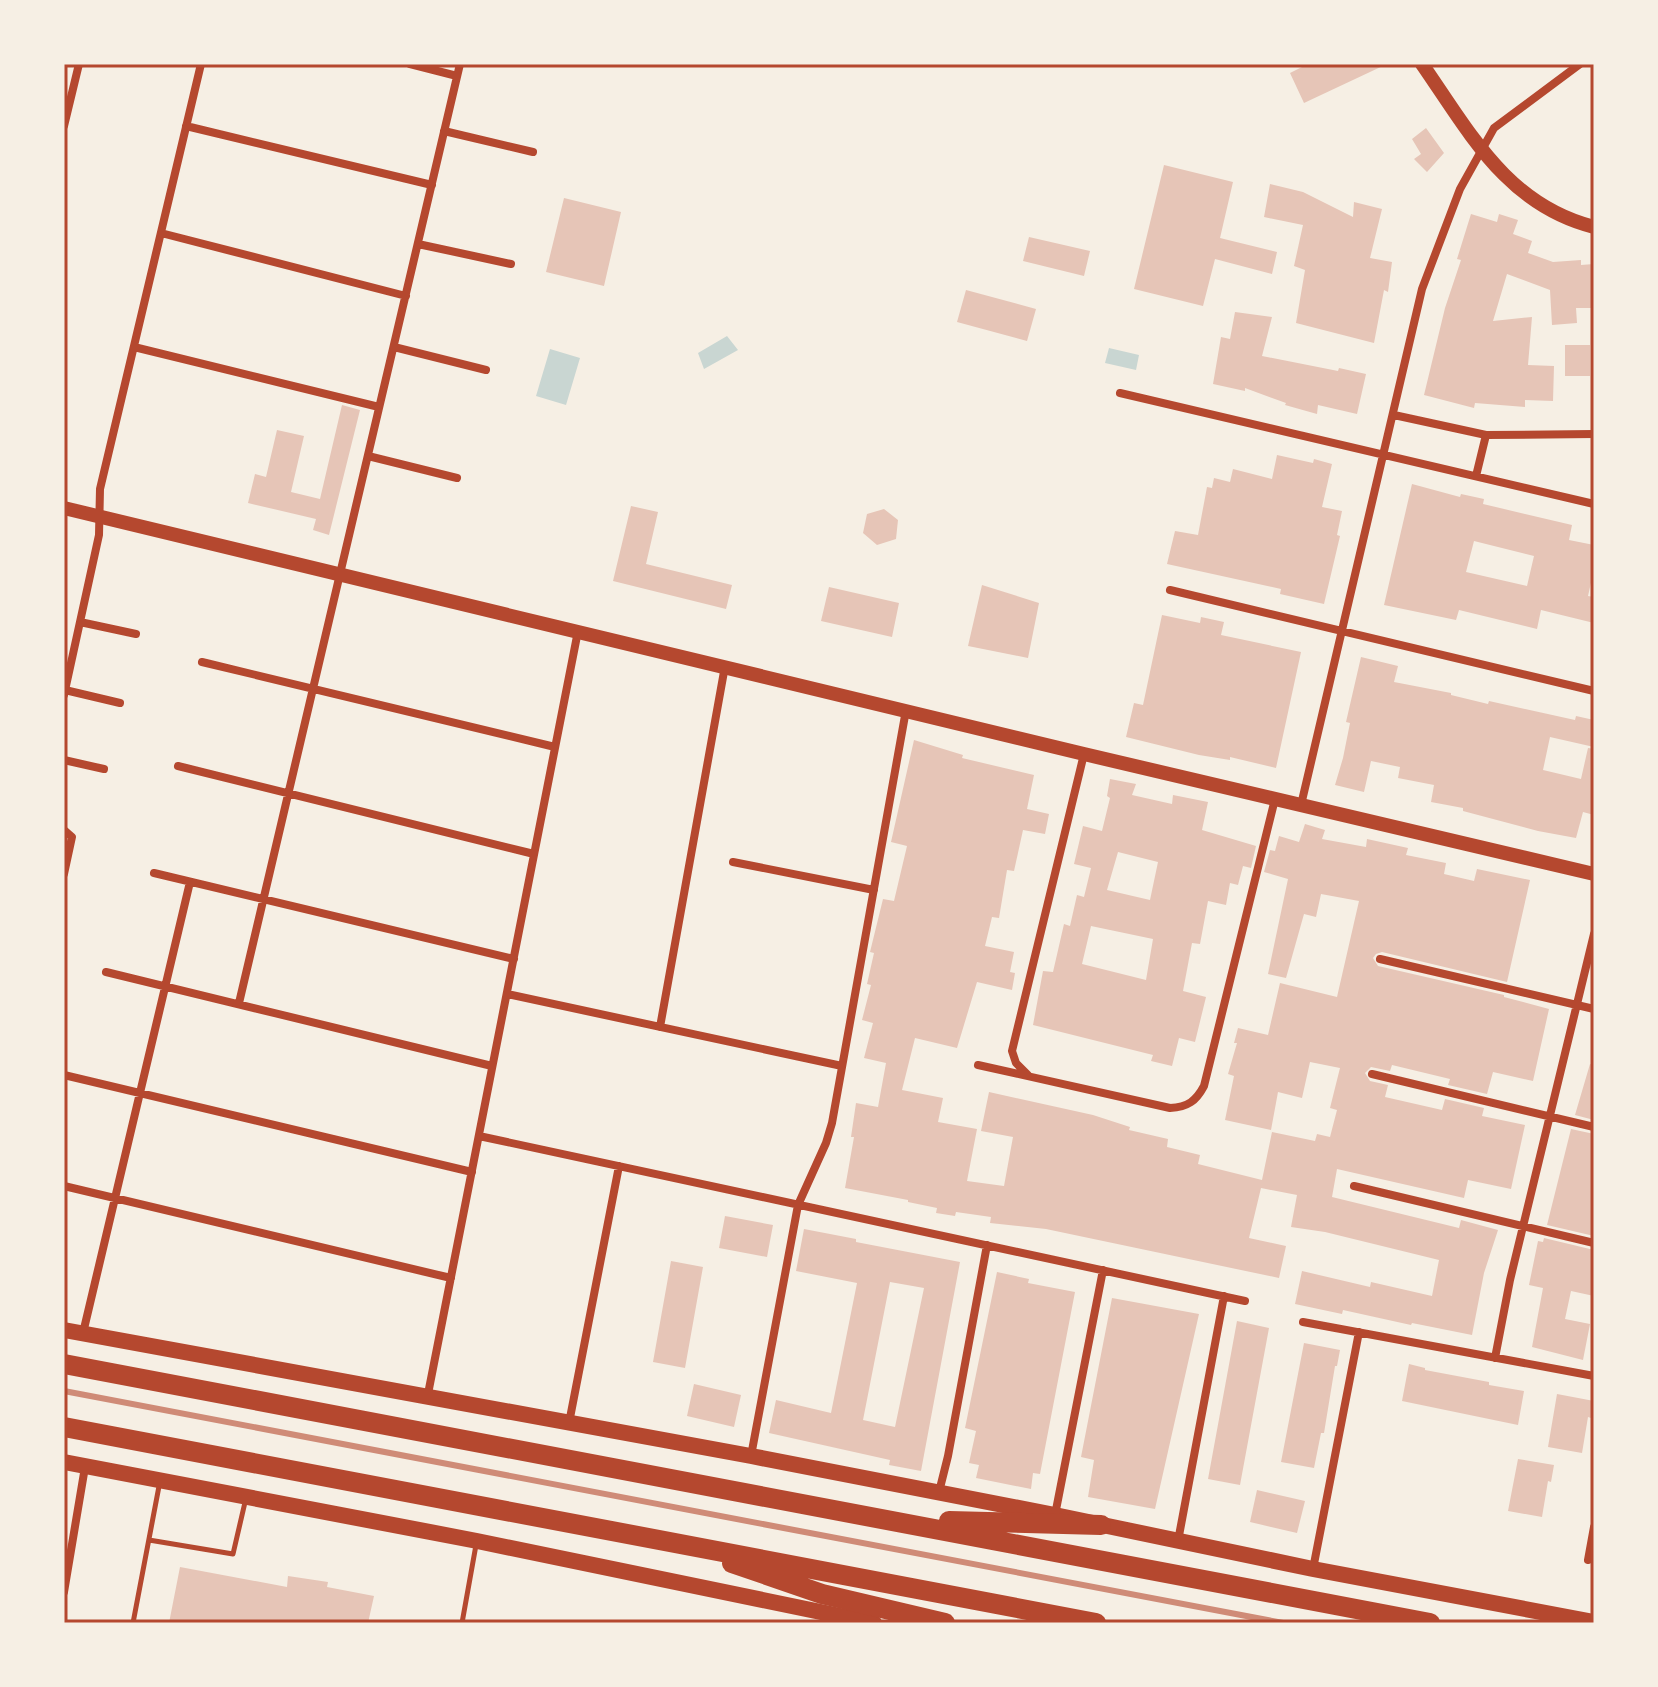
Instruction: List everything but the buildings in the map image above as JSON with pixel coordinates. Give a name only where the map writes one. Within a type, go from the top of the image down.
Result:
[{"type":"highway","points":[[64,1364],[1430,1623]]},
{"type":"highway","points":[[64,1427],[1096,1623]]},
{"type":"highway","points":[[892,1520],[1101,1525]]},
{"type":"highway","points":[[688,1545],[767,1577],[822,1594],[945,1623]]},
{"type":"main road","points":[[64,1330],[751,1456],[1594,1622]]},
{"type":"main road","points":[[64,1462],[477,1541],[874,1623]]},
{"type":"street","points":[[120,703],[65,692],[99,535],[100,489],[201,64]]},
{"type":"street","points":[[410,64],[457,76]]},
{"type":"street","points":[[239,1003],[460,64]]},
{"type":"street","points":[[1422,64],[1481,149],[1511,183],[1536,203],[1563,218],[1594,227]]},
{"type":"street","points":[[1301,805],[1422,289],[1460,189],[1481,149],[1502,120],[1580,64]]},
{"type":"street","points":[[64,126],[76,65]]},
{"type":"street","points":[[186,126],[432,185]]},
{"type":"street","points":[[444,131],[533,152]]},
{"type":"street","points":[[161,233],[406,296]]},
{"type":"street","points":[[418,244],[511,264]]},
{"type":"street","points":[[134,347],[379,407]]},
{"type":"street","points":[[394,347],[486,370]]},
{"type":"street","points":[[1120,393],[1594,504]]},
{"type":"street","points":[[1394,415],[1486,435],[1594,434]]},
{"type":"street","points":[[1476,476],[1486,435]]},
{"type":"street","points":[[368,456],[457,478]]},
{"type":"street","points":[[64,508],[1594,874]]},
{"type":"street","points":[[1170,590],[1594,691]]},
{"type":"street","points":[[80,622],[136,634]]},
{"type":"street","points":[[427,1399],[578,631]]},
{"type":"street","points":[[202,662],[555,747]]},
{"type":"street","points":[[660,1027],[725,666]]},
{"type":"street","points":[[751,1456],[798,1205],[826,1143],[842,1066],[906,710]]},
{"type":"street","points":[[1028,1076],[1016,1063],[1012,1051],[1084,754]]},
{"type":"street","points":[[64,760],[104,769]]},
{"type":"street","points":[[178,766],[534,854]]},
{"type":"street","points":[[978,1065],[1170,1108],[1190,1104],[1204,1086],[1275,799]]},
{"type":"street","points":[[64,830],[72,837],[64,874]]},
{"type":"street","points":[[733,862],[874,890]]},
{"type":"street","points":[[154,873],[514,959]]},
{"type":"street","points":[[83,1334],[190,882]]},
{"type":"street","points":[[1495,1358],[1523,1227],[1594,934]]},
{"type":"street","points":[[1380,959],[1594,1009]]},
{"type":"street","points":[[106,972],[492,1066]]},
{"type":"street","points":[[507,994],[842,1066]]},
{"type":"street","points":[[1372,1074],[1594,1127]]},
{"type":"street","points":[[64,1075],[472,1172]]},
{"type":"street","points":[[479,1136],[1245,1301]]},
{"type":"street","points":[[569,1423],[619,1166]]},
{"type":"street","points":[[64,1186],[451,1278]]},
{"type":"street","points":[[1354,1186],[1594,1243]]},
{"type":"street","points":[[939,1493],[987,1245]]},
{"type":"street","points":[[1055,1515],[1103,1270]]},
{"type":"street","points":[[1178,1541],[1224,1296]]},
{"type":"street","points":[[1303,1322],[1594,1376]]},
{"type":"street","points":[[1313,1569],[1359,1332]]},
{"type":"street","points":[[64,1592],[68,1551],[86,1466]]},
{"type":"street","points":[[1588,1560],[1594,1527]]},
{"type":"lane","points":[[133,1623],[160,1480]]},
{"type":"lane","points":[[149,1540],[233,1554],[246,1497]]},
{"type":"lane","points":[[462,1623],[477,1541]]},
{"type":"shaded area","points":[[727,336],[738,350],[704,369],[698,353]]},
{"type":"shaded area","points":[[1109,348],[1139,355],[1136,370],[1105,363]]},
{"type":"shaded area","points":[[550,349],[580,358],[566,405],[536,396]]},
{"type":"railway","points":[[64,1391],[1283,1623]]}]
